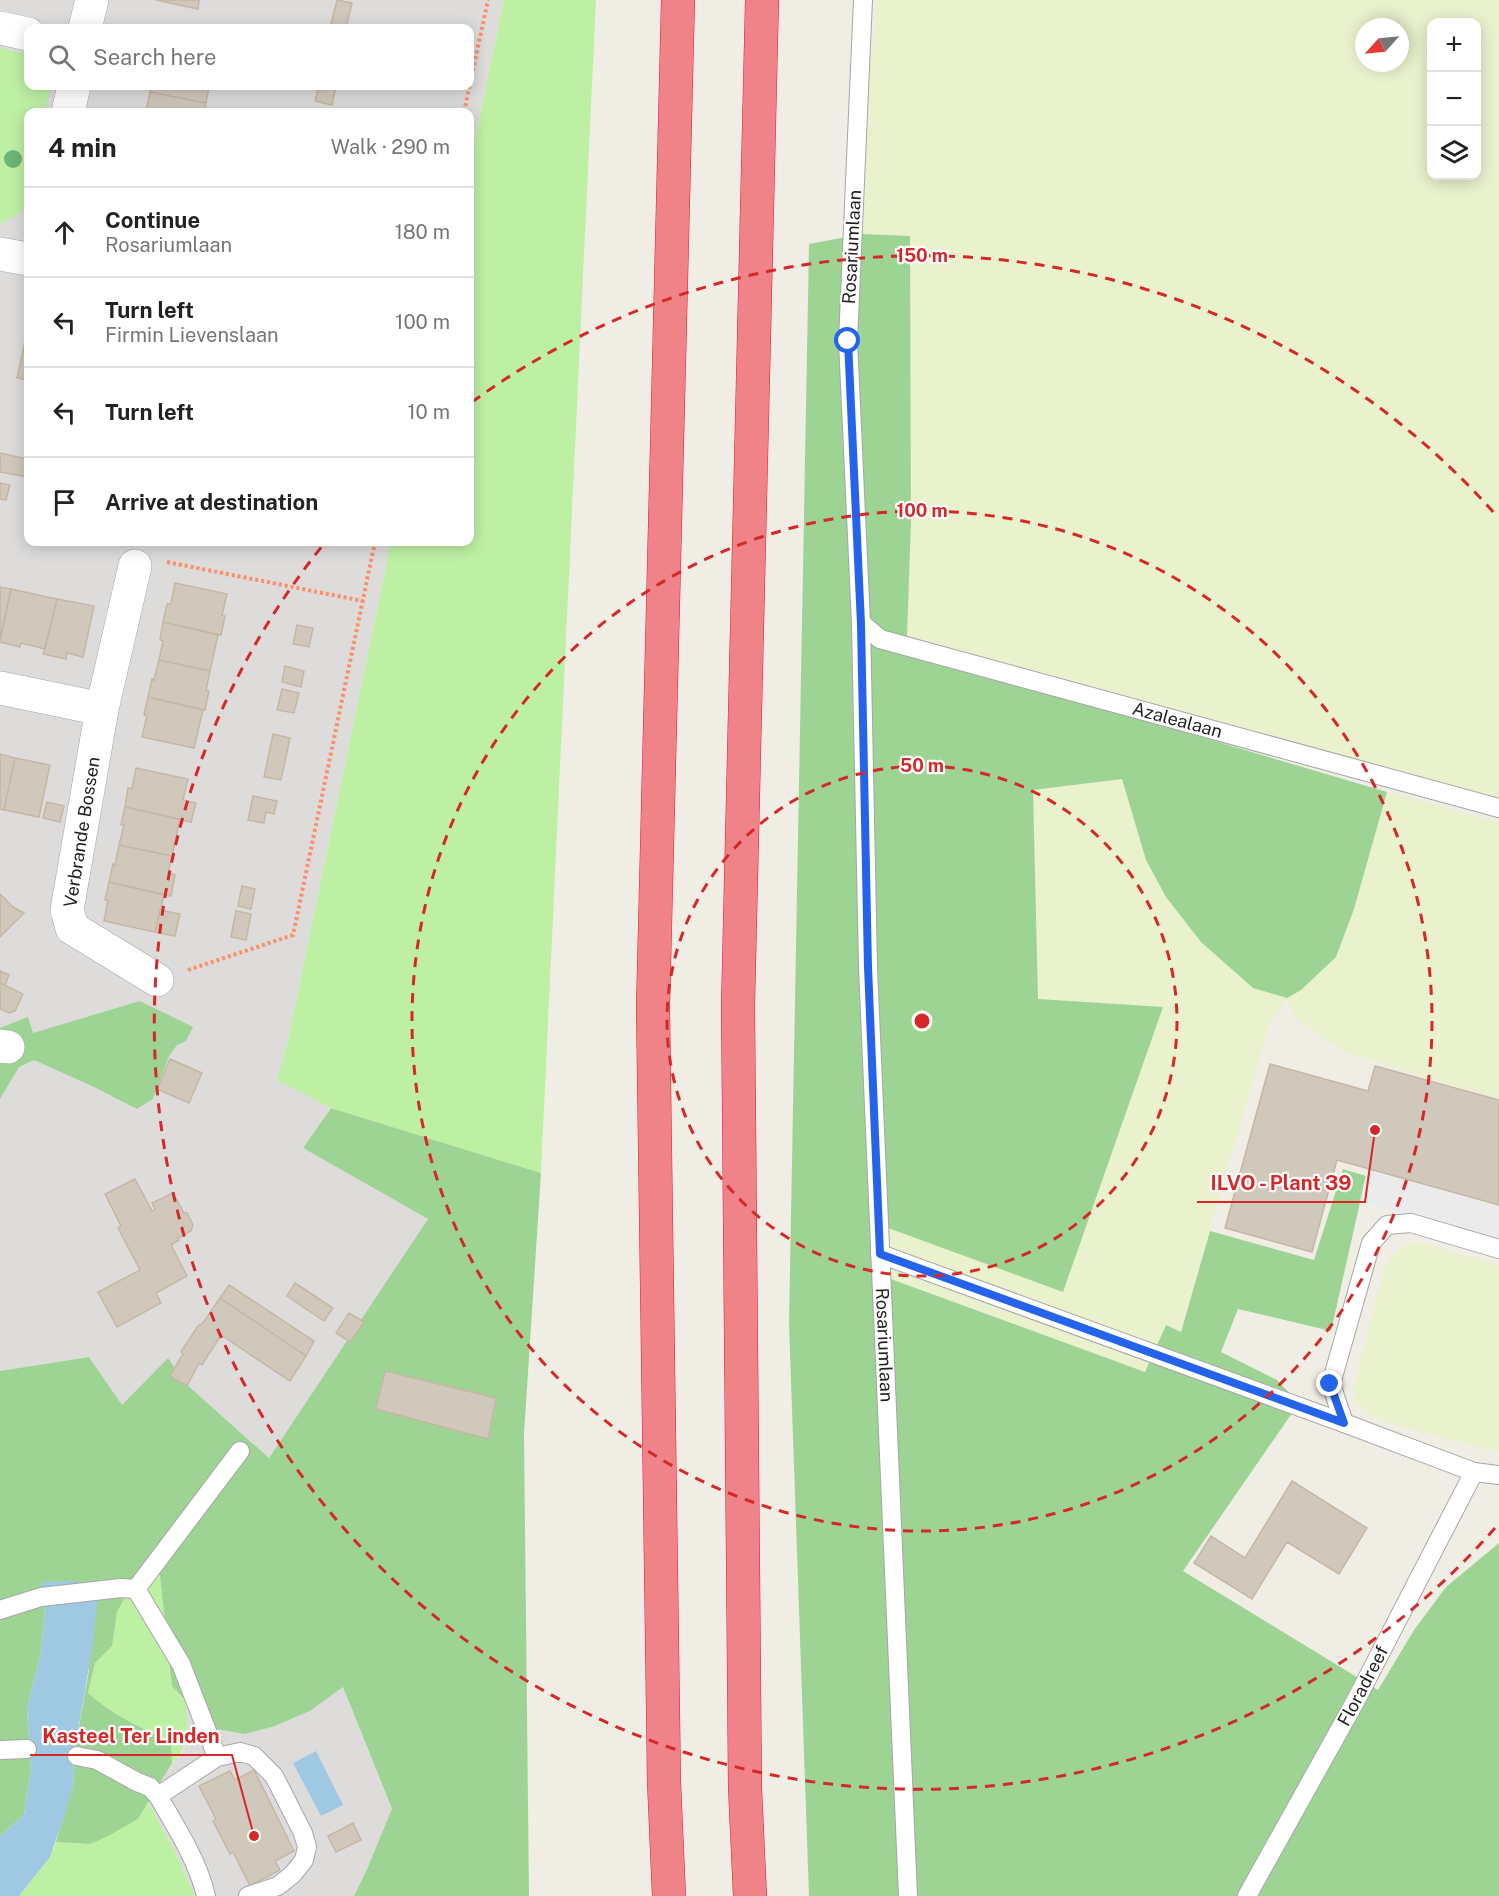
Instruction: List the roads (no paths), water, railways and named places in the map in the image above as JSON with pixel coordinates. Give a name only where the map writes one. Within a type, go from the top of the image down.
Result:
[{"type":"highway","points":[[669,1896],[663,1770],[653,1007],[678,0]]},
{"type":"highway","points":[[750,1896],[745,1788],[738,1005],[762,0]]},
{"type":"street","points":[[86,24],[92,0]]},
{"type":"street","points":[[0,28],[24,33]]},
{"type":"street","points":[[69,108],[73,90]]},
{"type":"street","points":[[0,254],[24,258]]},
{"type":"street","name":"Verbrande Bossen","points":[[135,566],[102,709],[67,910],[72,928],[156,980]]},
{"type":"street","points":[[0,688],[102,709]]},
{"type":"lane","name":"Rosariumlaan","points":[[863,0],[848,341],[861,624],[868,967],[908,1896]]},
{"type":"lane","name":"Azalealaan","points":[[861,624],[880,639],[1499,808]]},
{"type":"lane","points":[[1344,1423],[1330,1384],[1371,1243],[1387,1225],[1411,1223],[1499,1248]]},
{"type":"lane","points":[[880,1254],[1474,1472],[1499,1474]]},
{"type":"lane","points":[[136,1590],[240,1451]]},
{"type":"lane","name":"Floradreef","points":[[1247,1896],[1355,1702],[1474,1472]]},
{"type":"lane","points":[[0,1610],[41,1598],[121,1588],[136,1590]]},
{"type":"lane","points":[[136,1590],[181,1664],[217,1757]]},
{"type":"lane","points":[[0,1750],[27,1749]]},
{"type":"lane","points":[[158,1796],[217,1757],[240,1752],[254,1756],[274,1776],[303,1833],[307,1847],[304,1860],[293,1874],[278,1886],[248,1896]]},
{"type":"lane","points":[[77,1756],[96,1760],[150,1787],[158,1796],[190,1854],[203,1883],[206,1896]]},
{"type":"water","points":[[70,1581],[99,1585],[93,1643],[76,1743],[73,1785],[50,1857],[19,1896],[0,1896],[0,1836],[24,1815],[31,1770],[27,1708],[41,1653],[45,1610],[42,1582]]},
{"type":"water","points":[[316,1751],[343,1805],[321,1816],[293,1763]]},
{"type":"place","name":"ILVO - Plant 39","points":[[1375,1130]]},
{"type":"place","name":"Kasteel Ter Linden","points":[[254,1836]]}]
